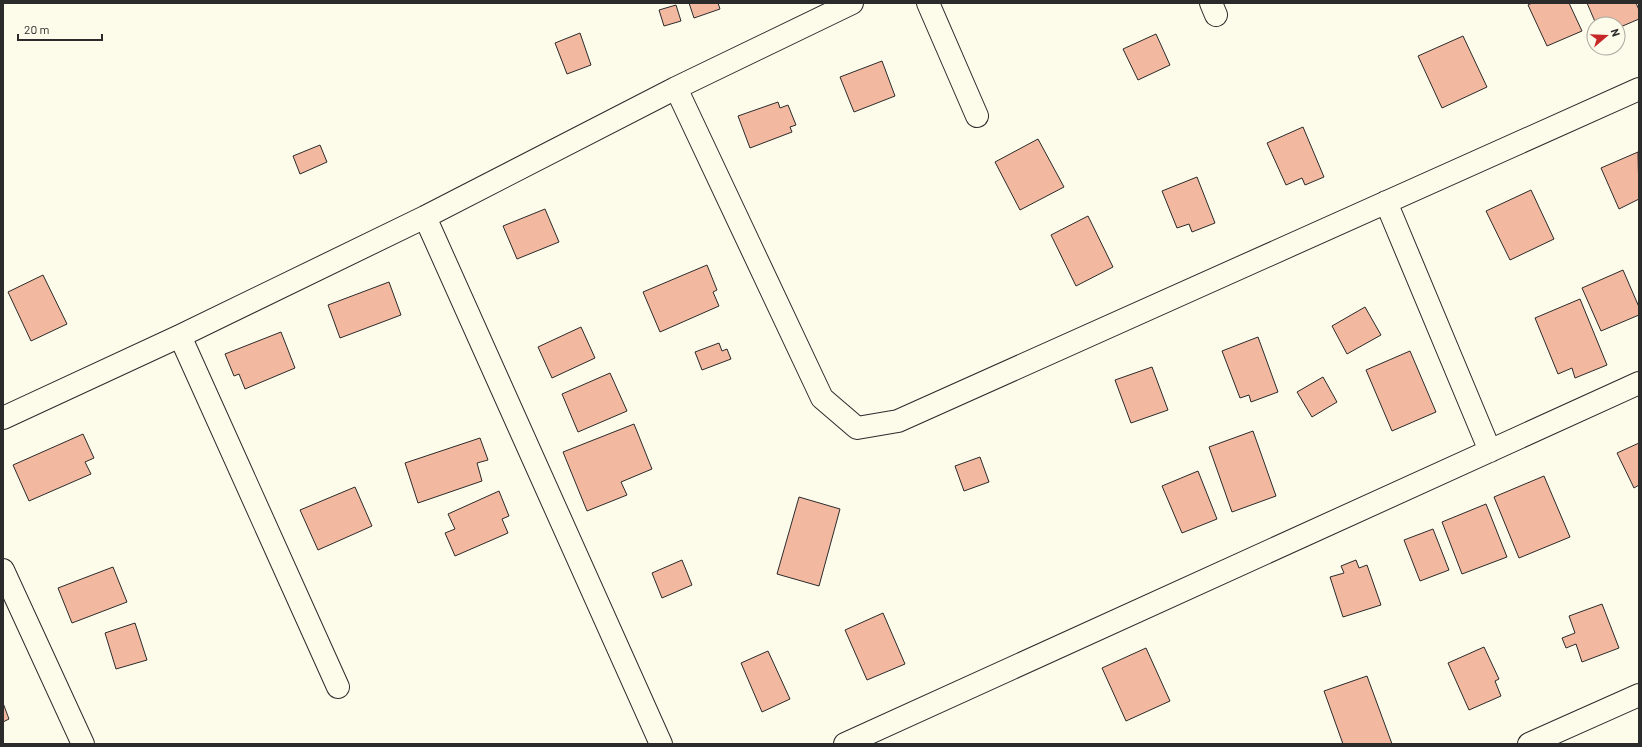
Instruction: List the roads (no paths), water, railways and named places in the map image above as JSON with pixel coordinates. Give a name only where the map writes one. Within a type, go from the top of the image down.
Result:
[{"type":"street","points":[[3,418],[180,336],[426,217],[676,88],[852,3]]},
{"type":"street","points":[[928,3],[978,116]]},
{"type":"street","points":[[676,88],[822,398],[857,428],[898,421],[1639,89]]},
{"type":"street","points":[[1386,202],[1490,451]]},
{"type":"street","points":[[426,217],[661,744]]},
{"type":"street","points":[[180,336],[338,687]]},
{"type":"street","points":[[845,744],[1639,383]]},
{"type":"street","points":[[3,570],[83,744]]},
{"type":"street","points":[[1529,744],[1639,695]]}]
